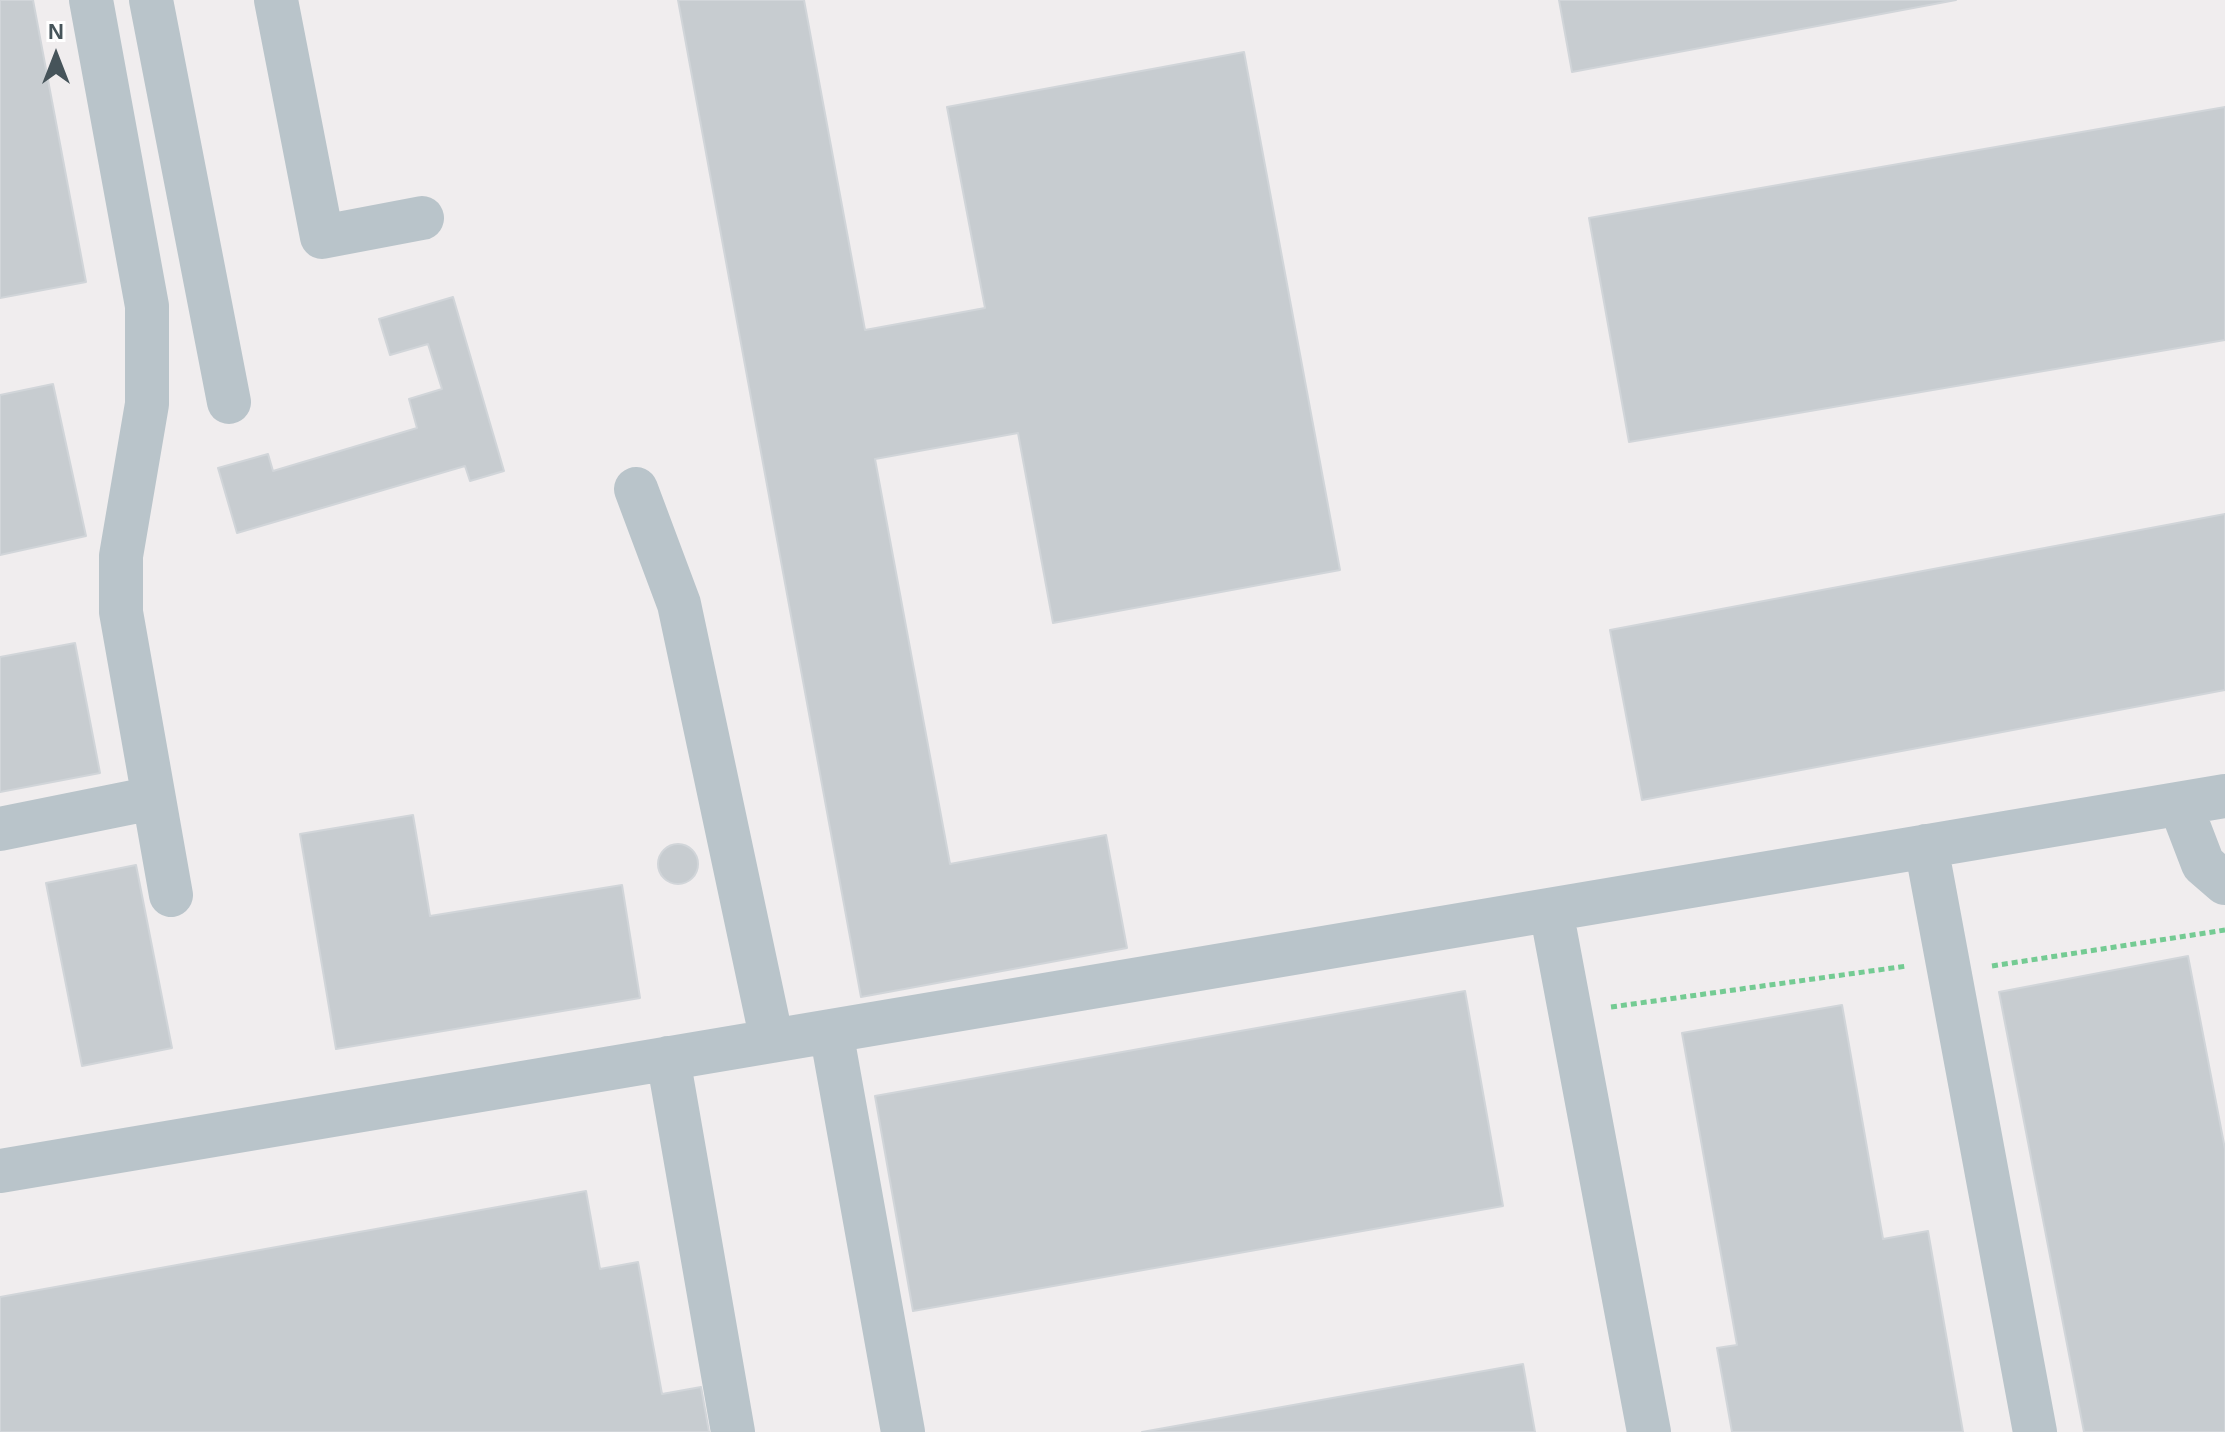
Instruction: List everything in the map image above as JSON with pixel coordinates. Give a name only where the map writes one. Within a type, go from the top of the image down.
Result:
[{"type":"lane","points":[[91,0],[147,306],[147,404],[121,556],[121,612],[171,895]]},
{"type":"lane","points":[[151,0],[229,402]]},
{"type":"lane","points":[[276,0],[322,237],[422,218]]},
{"type":"lane","points":[[636,489],[679,604],[772,1041]]},
{"type":"lane","points":[[0,1171],[2225,796]]},
{"type":"lane","points":[[0,829],[153,798]]},
{"type":"lane","points":[[2180,804],[2203,864],[2225,883]]},
{"type":"lane","points":[[1926,846],[2035,1432]]},
{"type":"lane","points":[[1551,910],[1649,1432]]},
{"type":"lane","points":[[831,1031],[903,1432]]},
{"type":"lane","points":[[668,1058],[733,1432]]},
{"type":"path","points":[[1982,968],[2225,930]]},
{"type":"path","points":[[1599,1009],[1909,966]]},
{"type":"building","points":[[0,0],[33,0],[86,282],[0,298]]},
{"type":"building","points":[[678,0],[804,0],[865,330],[985,308],[947,107],[1244,52],[1340,570],[1053,623],[1018,433],[875,459],[950,864],[1106,835],[1127,948],[861,997]]},
{"type":"building","points":[[1559,0],[1956,0],[1572,72]]},
{"type":"building","points":[[2225,107],[2225,340],[1629,442],[1589,218]]},
{"type":"building","points":[[453,297],[504,471],[470,481],[465,466],[237,533],[218,468],[268,454],[273,471],[417,428],[409,399],[442,389],[428,344],[390,355],[379,319]]},
{"type":"building","points":[[53,384],[86,536],[0,555],[0,395]]},
{"type":"building","points":[[2225,514],[2225,690],[1642,800],[1610,630]]},
{"type":"building","points":[[75,643],[100,773],[0,792],[0,657]]},
{"type":"building","points":[[413,815],[430,916],[622,885],[640,998],[336,1049],[300,834]]},
{"type":"building","points":[[678,844],[692,850],[698,864],[692,878],[678,884],[664,878],[658,864],[664,850]]},
{"type":"building","points":[[136,865],[172,1048],[82,1066],[46,883]]},
{"type":"building","points":[[2188,956],[2225,1149],[2225,1432],[2084,1432],[1999,992]]},
{"type":"building","points":[[1465,991],[1503,1206],[913,1311],[875,1096]]},
{"type":"building","points":[[1842,1005],[1883,1239],[1928,1231],[1963,1432],[1732,1432],[1717,1348],[1737,1345],[1682,1033]]},
{"type":"building","points":[[586,1191],[600,1269],[638,1262],[662,1394],[701,1387],[709,1432],[0,1432],[0,1297]]},
{"type":"building","points":[[1523,1364],[1535,1432],[1142,1432]]}]
